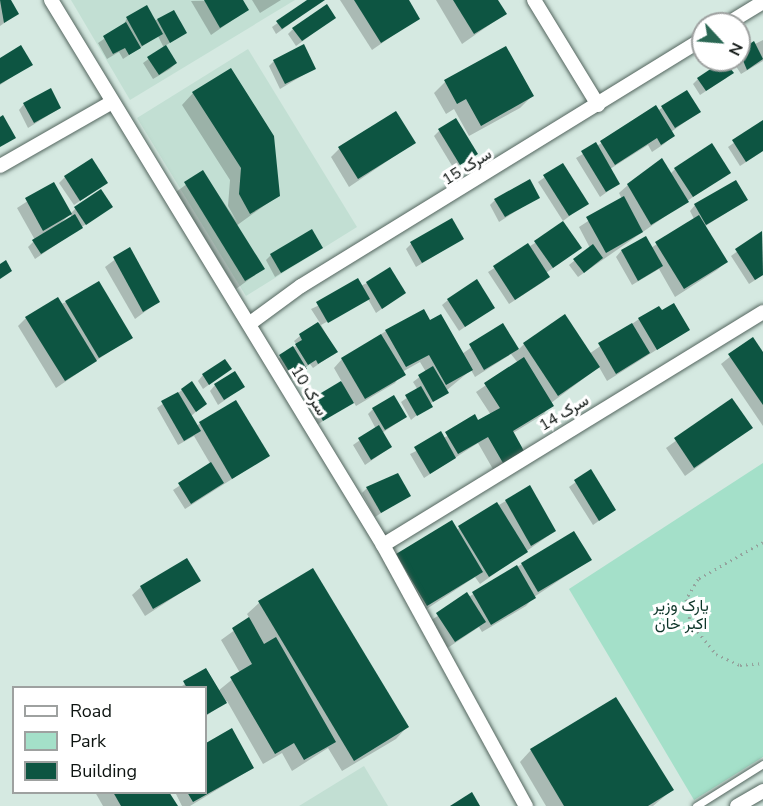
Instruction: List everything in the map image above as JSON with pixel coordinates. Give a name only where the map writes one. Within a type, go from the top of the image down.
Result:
[{"type":"street","name":"سرک 10","points":[[51,0],[383,544],[526,806]]},
{"type":"street","points":[[534,0],[598,105]]},
{"type":"street","points":[[747,12],[763,2]]},
{"type":"street","name":"سرک 15","points":[[249,324],[301,286],[691,47]]},
{"type":"street","points":[[0,166],[112,102]]},
{"type":"street","name":"سرک 14","points":[[383,544],[763,312]]},
{"type":"street","points":[[737,806],[763,790]]},
{"type":"lane","points":[[696,806],[763,764]]},
{"type":"path","points":[[763,542],[698,579],[687,599],[690,622],[716,654],[740,665],[763,663]]},
{"type":"shaded area","points":[[71,0],[295,0],[130,100]]},
{"type":"shaded area","points":[[248,49],[357,227],[246,296],[137,118]]},
{"type":"shaded area","points":[[364,766],[388,806],[299,806]]},
{"type":"green space","name":"پارک وزیر اکبر خان","points":[[763,463],[763,757],[694,800],[569,589]]},
{"type":"building","points":[[0,0],[11,0],[19,14],[4,23]]},
{"type":"building","points":[[204,0],[243,0],[249,10],[220,28]]},
{"type":"building","points":[[307,0],[325,0],[282,29],[276,21]]},
{"type":"building","points":[[354,0],[409,0],[420,19],[381,43]]},
{"type":"building","points":[[453,0],[498,0],[507,14],[474,34]]},
{"type":"building","points":[[327,4],[336,18],[302,41],[292,28]]},
{"type":"building","points":[[147,5],[163,34],[142,46],[126,17]]},
{"type":"building","points":[[174,10],[187,33],[170,43],[157,19]]},
{"type":"building","points":[[126,22],[141,48],[129,55],[125,48],[113,54],[103,36]]},
{"type":"building","points":[[754,41],[763,59],[751,67],[751,43]]},
{"type":"building","points":[[304,44],[316,69],[285,84],[273,60]]},
{"type":"building","points":[[21,45],[33,65],[0,84],[0,58]]},
{"type":"building","points":[[166,45],[177,63],[159,75],[147,57]]},
{"type":"building","points":[[506,46],[534,96],[481,126],[466,99],[457,104],[444,80]]},
{"type":"building","points":[[231,68],[274,136],[280,196],[250,214],[239,194],[241,168],[192,92]]},
{"type":"building","points":[[706,72],[734,73],[706,91],[697,78]]},
{"type":"building","points":[[51,88],[61,108],[34,123],[23,103]]},
{"type":"building","points":[[687,90],[701,112],[675,128],[661,106]]},
{"type":"building","points":[[656,105],[675,136],[661,145],[657,138],[615,165],[600,141]]},
{"type":"building","points":[[396,111],[416,143],[358,179],[338,147]]},
{"type":"building","points":[[3,115],[16,138],[0,147],[0,117]]},
{"type":"building","points":[[456,118],[478,154],[460,165],[438,129]]},
{"type":"building","points":[[763,120],[763,151],[746,162],[732,140]]},
{"type":"building","points":[[596,142],[620,184],[606,192],[581,151]]},
{"type":"building","points":[[712,143],[731,173],[693,197],[674,168]]},
{"type":"building","points":[[92,158],[108,183],[80,201],[64,176]]},
{"type":"building","points":[[662,158],[689,202],[651,225],[627,184]]},
{"type":"building","points":[[563,163],[589,204],[569,216],[543,175]]},
{"type":"building","points":[[203,170],[265,269],[245,281],[184,182]]},
{"type":"building","points":[[530,179],[540,198],[505,217],[494,199]]},
{"type":"building","points":[[736,180],[748,200],[706,225],[694,204]]},
{"type":"building","points":[[54,182],[72,214],[43,231],[25,198]]},
{"type":"building","points":[[101,189],[113,207],[86,225],[74,207]]},
{"type":"building","points":[[624,196],[643,232],[606,253],[586,217]]},
{"type":"building","points":[[75,214],[83,228],[41,254],[32,240]]},
{"type":"building","points":[[699,215],[728,262],[684,289],[655,242]]},
{"type":"building","points":[[452,218],[464,239],[422,263],[410,242]]},
{"type":"building","points":[[563,221],[582,248],[553,268],[534,241]]},
{"type":"building","points":[[312,229],[323,248],[281,273],[270,254]]},
{"type":"building","points":[[762,231],[763,275],[755,280],[735,249]]},
{"type":"building","points":[[646,236],[663,266],[638,281],[621,250]]},
{"type":"building","points":[[528,243],[550,277],[515,300],[493,266]]},
{"type":"building","points":[[593,244],[603,258],[584,273],[573,259]]},
{"type":"building","points":[[130,247],[160,302],[143,312],[113,257]]},
{"type":"building","points":[[6,260],[12,271],[0,279],[0,264]]},
{"type":"building","points":[[390,267],[406,293],[382,309],[366,282]]},
{"type":"building","points":[[358,278],[370,299],[328,323],[316,302]]},
{"type":"building","points":[[477,279],[495,308],[465,327],[447,299]]},
{"type":"building","points":[[99,281],[133,338],[99,358],[65,301]]},
{"type":"building","points":[[58,297],[97,361],[65,381],[25,317]]},
{"type":"building","points":[[674,303],[690,330],[657,350],[638,318],[659,306],[662,310]]},
{"type":"building","points":[[424,309],[430,320],[441,314],[473,370],[446,385],[429,355],[406,367],[385,330]]},
{"type":"building","points":[[565,314],[600,367],[558,396],[523,343]]},
{"type":"building","points":[[318,322],[338,352],[318,364],[316,360],[308,365],[295,344],[302,340],[299,334]]},
{"type":"building","points":[[503,323],[519,349],[484,370],[469,344]]},
{"type":"building","points":[[632,323],[650,353],[616,374],[598,343]]},
{"type":"building","points":[[381,334],[406,375],[365,399],[341,358]]},
{"type":"building","points":[[753,337],[763,352],[763,405],[728,354]]},
{"type":"building","points":[[293,346],[307,369],[293,378],[279,355]]},
{"type":"building","points":[[524,357],[554,406],[513,431],[524,451],[503,463],[488,437],[458,454],[445,432],[475,414],[478,420],[500,408],[484,383]]},
{"type":"building","points":[[225,359],[232,369],[209,385],[202,374]]},
{"type":"building","points":[[433,366],[449,393],[433,402],[418,375]]},
{"type":"building","points":[[235,371],[245,387],[224,400],[214,384]]},
{"type":"building","points":[[192,381],[207,404],[196,412],[181,389]]},
{"type":"building","points":[[341,381],[354,403],[323,421],[311,399]]},
{"type":"building","points":[[421,386],[433,407],[417,416],[405,395]]},
{"type":"building","points":[[178,392],[201,431],[184,441],[161,401]]},
{"type":"building","points":[[394,395],[407,417],[385,430],[372,408]]},
{"type":"building","points":[[732,398],[753,428],[694,468],[674,438]]},
{"type":"building","points":[[236,400],[270,456],[232,479],[199,422]]},
{"type":"building","points":[[379,425],[392,447],[371,460],[358,438]]},
{"type":"building","points":[[441,431],[456,458],[430,474],[414,447]]},
{"type":"building","points":[[211,462],[224,483],[191,504],[178,483]]},
{"type":"building","points":[[591,469],[616,510],[599,521],[574,480]]},
{"type":"building","points":[[398,473],[411,496],[381,513],[366,487]]},
{"type":"building","points":[[530,485],[556,531],[531,546],[505,500]]},
{"type":"building","points":[[497,502],[528,552],[489,577],[458,526]]},
{"type":"building","points":[[452,520],[483,572],[427,606],[396,554]]},
{"type":"building","points":[[574,531],[592,560],[538,592],[521,563]]},
{"type":"building","points":[[187,558],[201,581],[153,609],[140,586]]},
{"type":"building","points":[[517,565],[536,598],[491,625],[472,592]]},
{"type":"building","points":[[313,568],[409,727],[354,761],[258,601]]},
{"type":"building","points":[[467,592],[486,622],[455,642],[436,613]]},
{"type":"building","points":[[249,617],[264,644],[276,637],[336,742],[304,760],[294,743],[275,754],[230,677],[252,664],[232,628]]},
{"type":"building","points":[[206,668],[227,703],[207,714],[207,686],[186,686],[183,681]]},
{"type":"building","points":[[616,697],[674,790],[648,806],[564,806],[530,749]]},
{"type":"building","points":[[232,728],[254,768],[193,802],[188,794],[207,794],[207,742]]},
{"type":"building","points":[[472,792],[480,806],[450,806]]},
{"type":"building","points":[[114,794],[170,794],[178,806],[121,806]]}]
